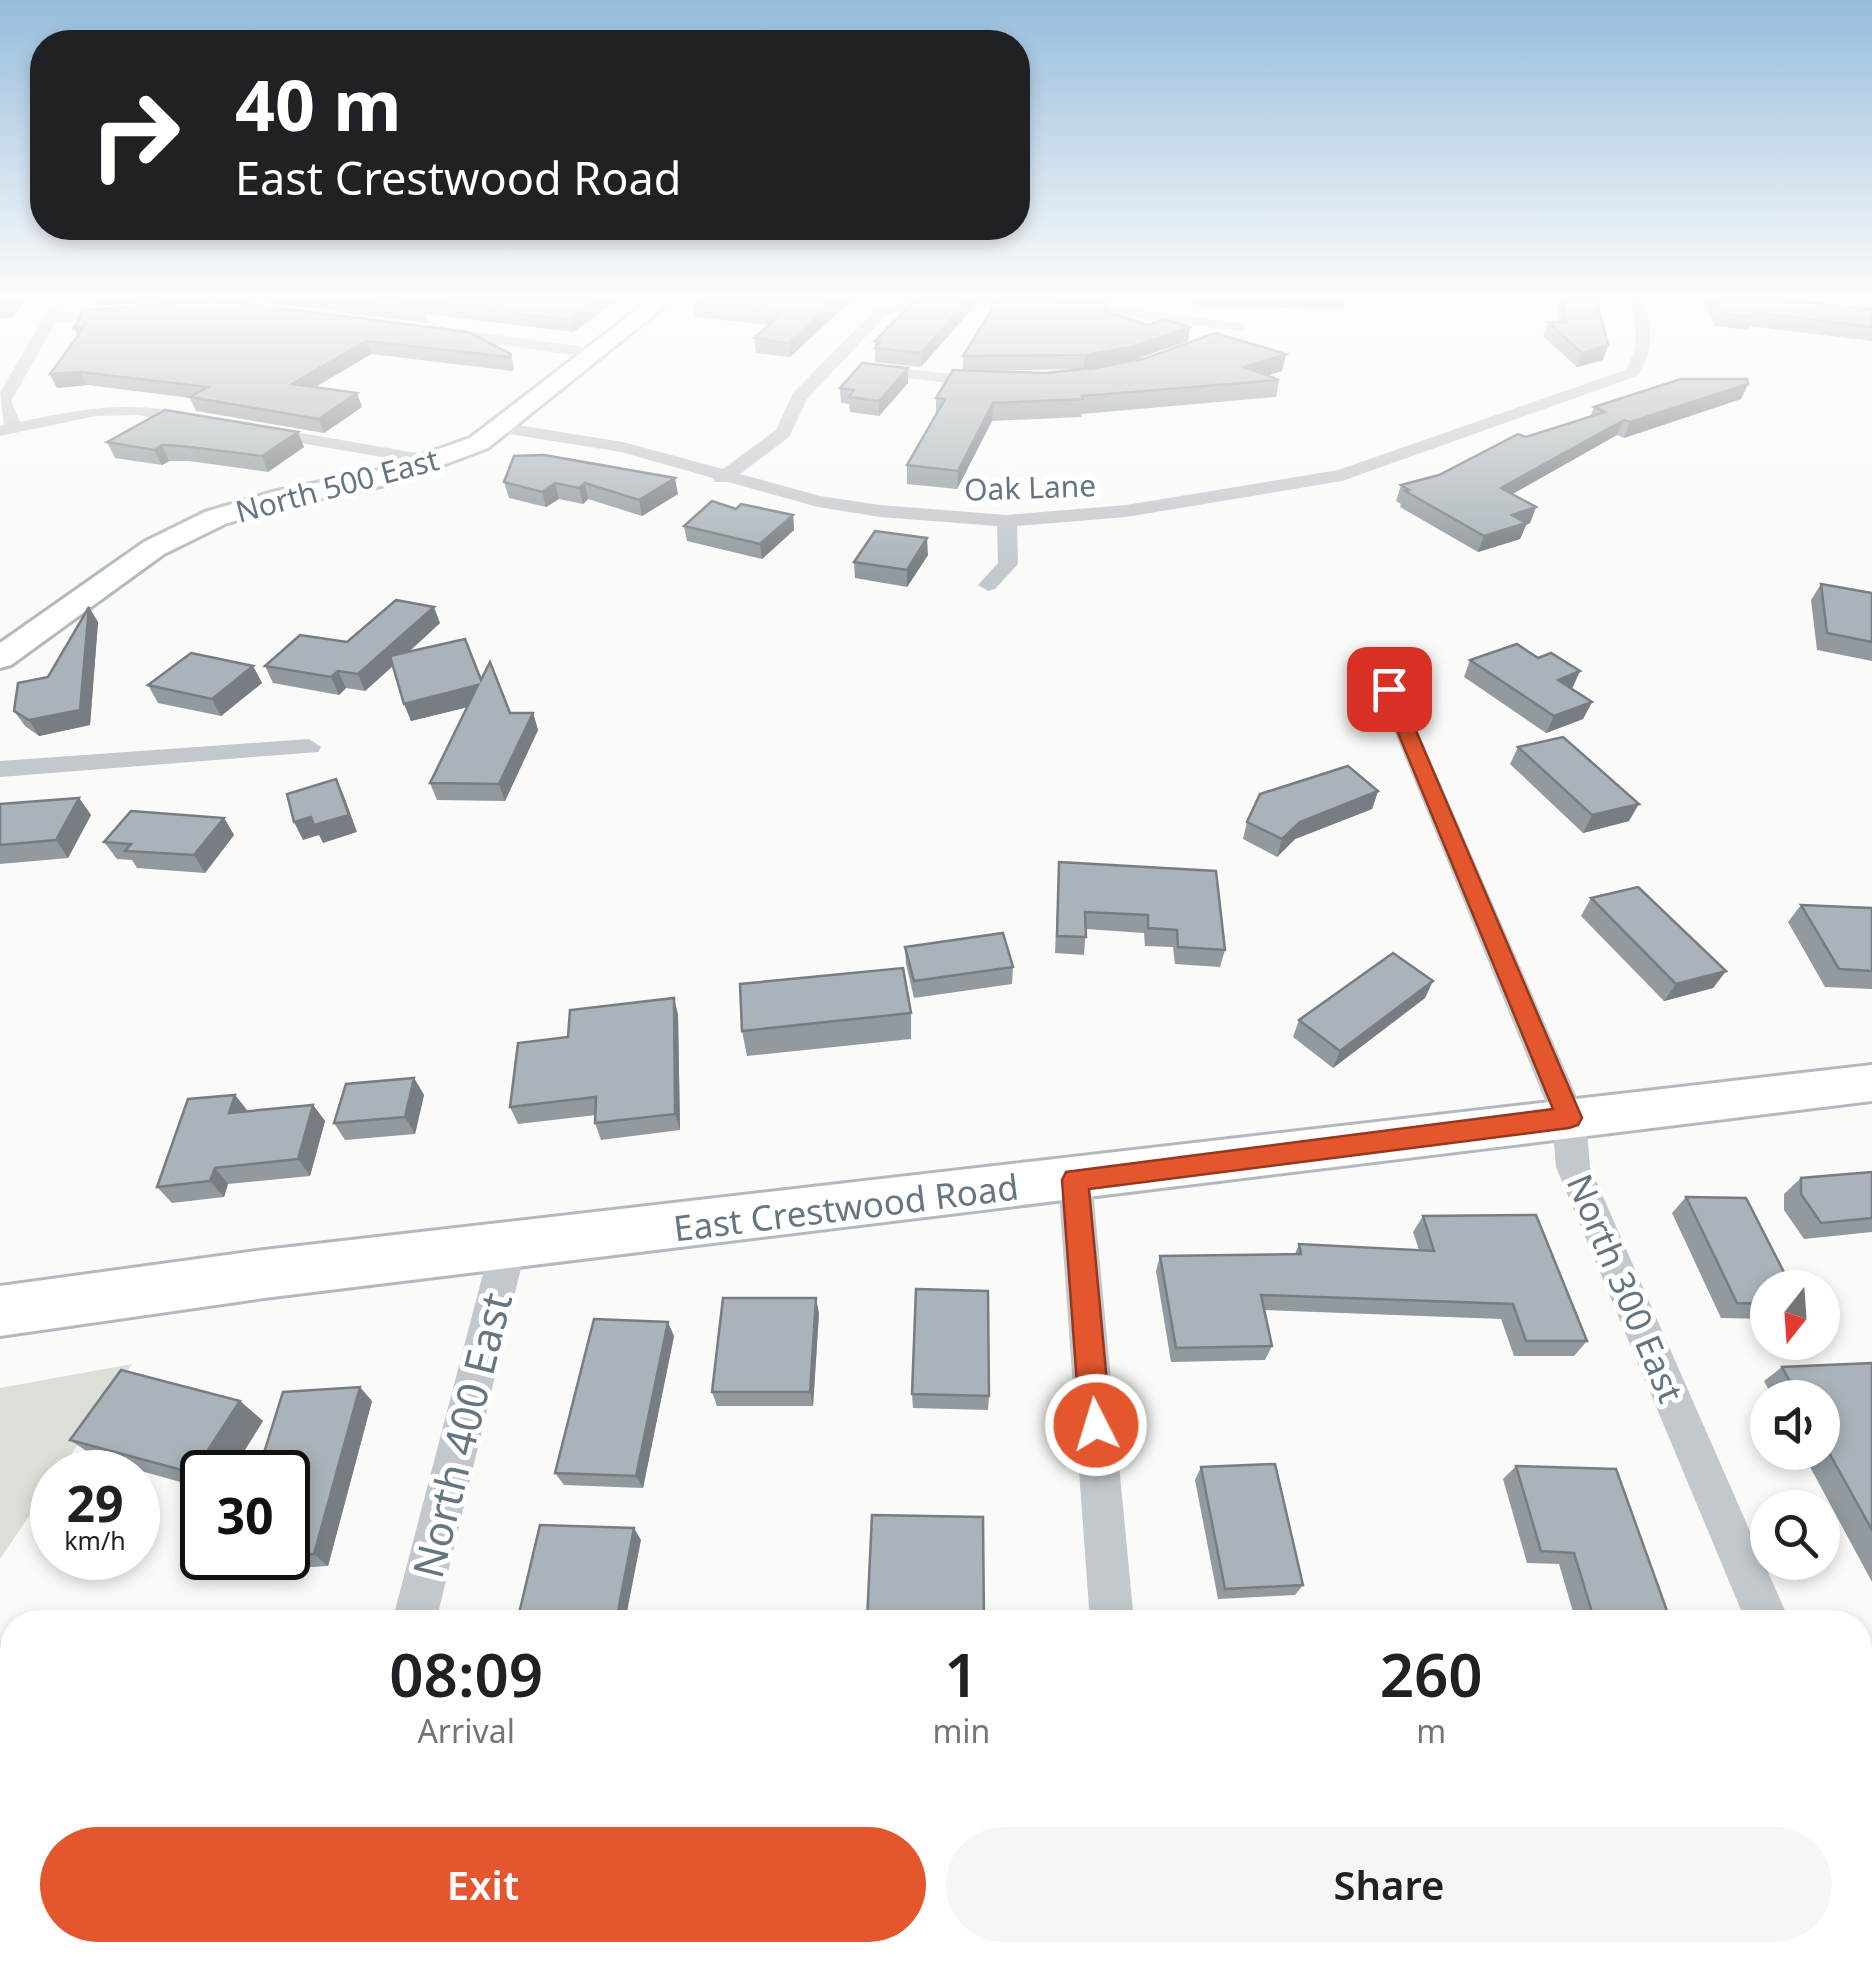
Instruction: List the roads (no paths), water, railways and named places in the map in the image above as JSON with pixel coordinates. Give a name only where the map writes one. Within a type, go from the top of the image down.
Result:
[{"type":"street","points":[[11,390],[4,401],[7,429],[96,410],[137,410],[216,424]]},
{"type":"street","name":"North 500 East","points":[[0,658],[154,548],[215,518],[273,500],[386,477],[434,462],[479,442],[545,390]]},
{"type":"street","points":[[722,478],[783,434],[806,390]]},
{"type":"street","name":"Oak Lane","points":[[498,427],[623,447],[722,478],[865,509],[1007,521],[1126,511],[1342,475],[1582,390]]},
{"type":"street","points":[[236,427],[434,462]]},
{"type":"street","points":[[988,585],[1008,564],[1007,521]]},
{"type":"street","name":"North 300 East","points":[[1382,674],[1569,1118],[1573,1167],[1763,1610]]},
{"type":"street","points":[[0,770],[309,747]]},
{"type":"street","name":"East Crestwood Road","points":[[0,1311],[508,1246],[1872,1084]]},
{"type":"street","points":[[1075,1180],[1111,1610]]},
{"type":"street","name":"North 400 East","points":[[417,1610],[508,1246]]}]
